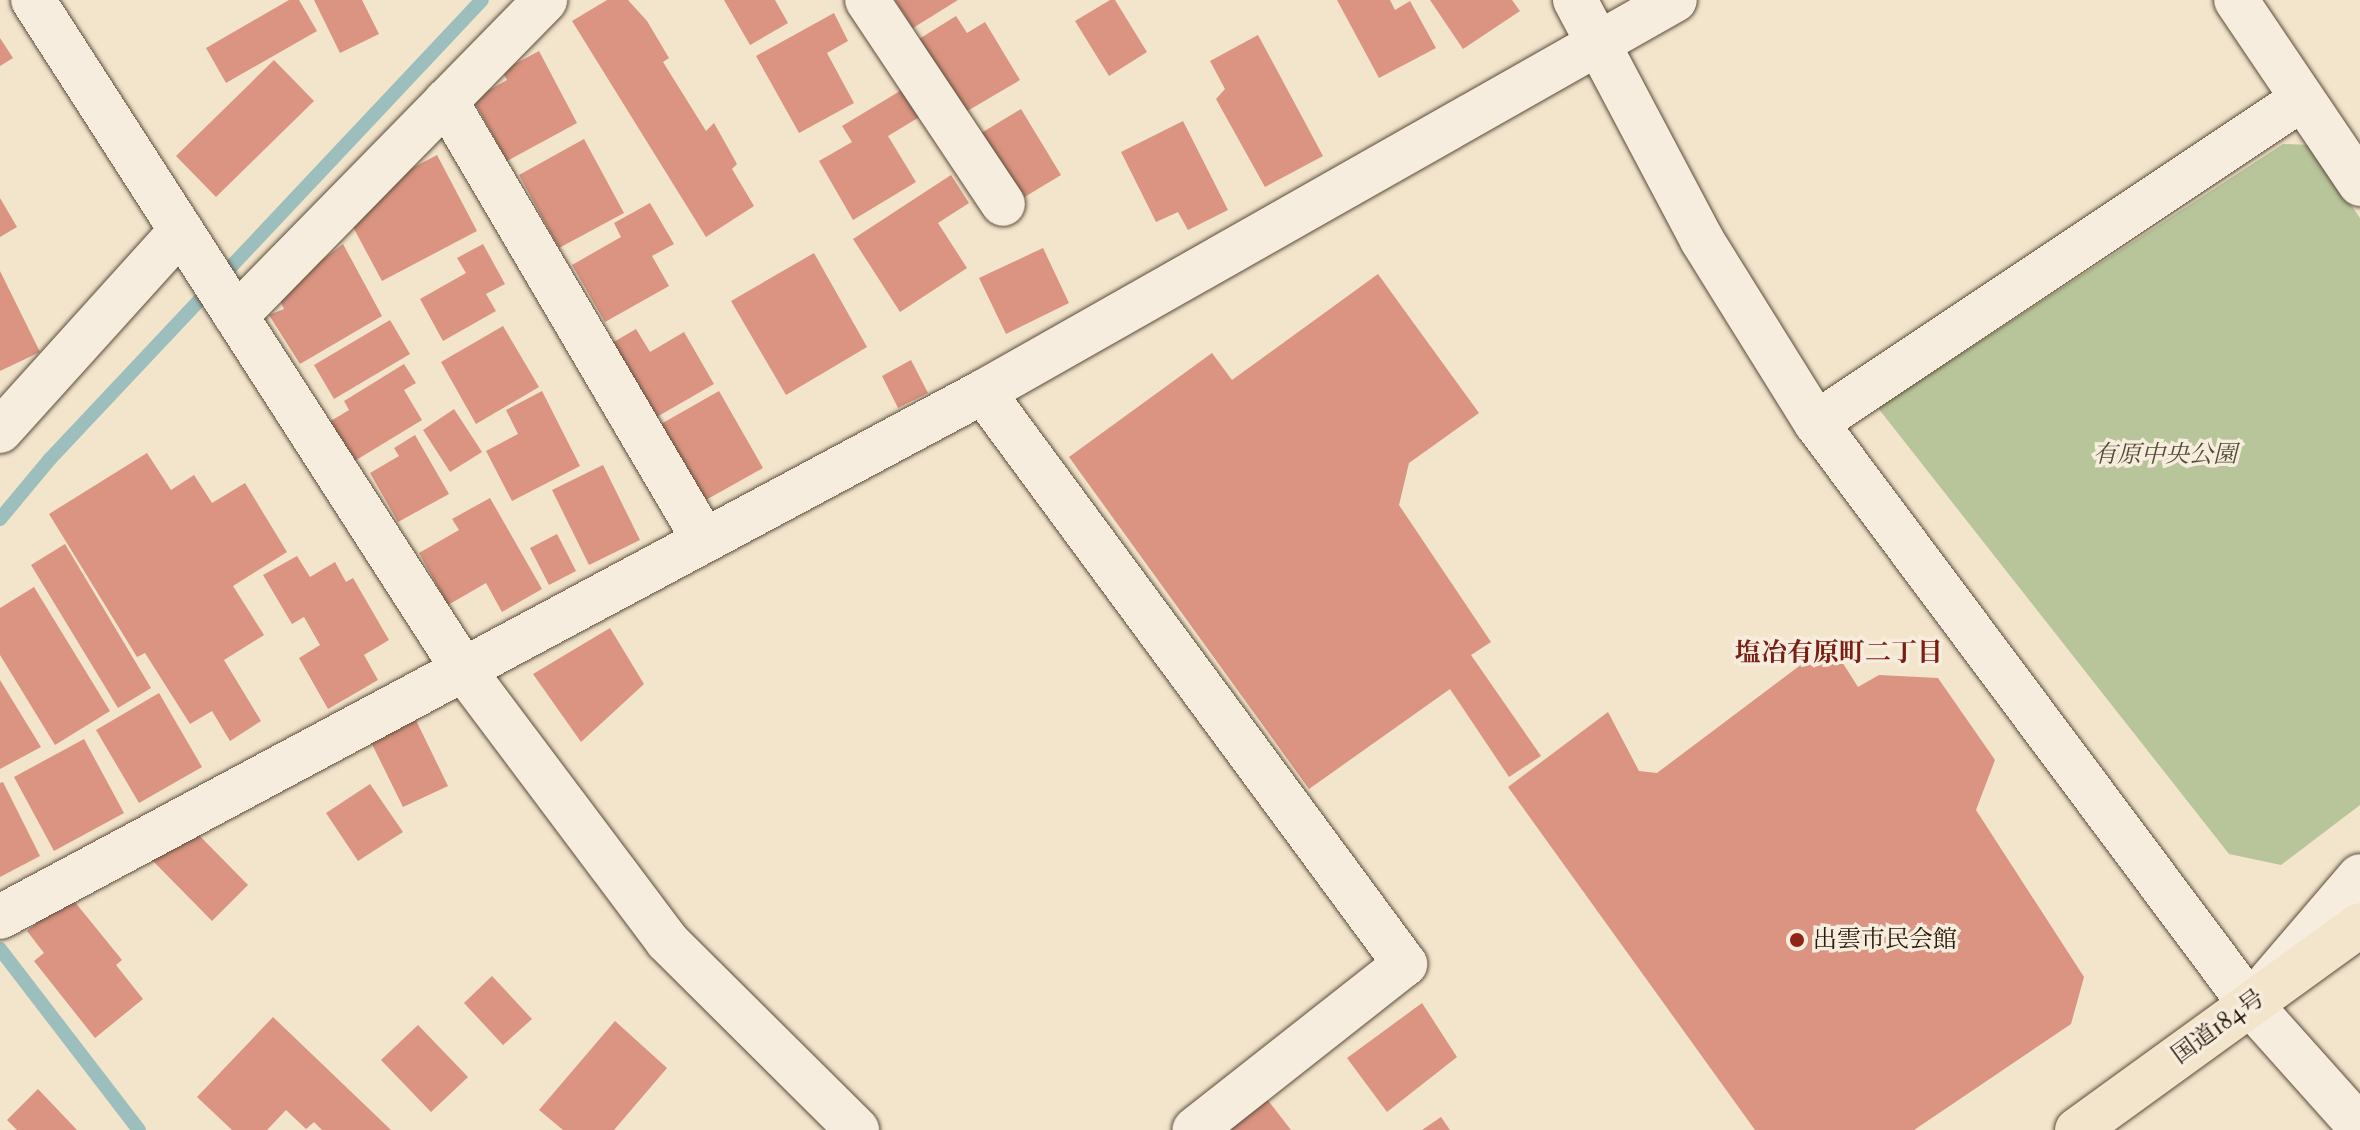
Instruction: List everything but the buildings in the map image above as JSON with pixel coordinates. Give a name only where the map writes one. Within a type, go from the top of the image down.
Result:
[{"type":"highway","name":"国道184号","points":[[2077,1130],[2360,925]]},
{"type":"street","points":[[33,0],[463,669],[667,941],[857,1130]]},
{"type":"street","points":[[236,316],[545,0]]},
{"type":"street","points":[[867,0],[1003,204]]},
{"type":"street","points":[[1575,0],[1702,240],[1816,423],[2250,1004],[2360,1127]]},
{"type":"street","points":[[0,917],[983,392],[1675,0]]},
{"type":"street","points":[[2236,0],[2360,184]]},
{"type":"street","points":[[1816,423],[2302,99]]},
{"type":"street","points":[[446,101],[704,540]]},
{"type":"street","points":[[0,431],[181,231]]},
{"type":"street","points":[[983,392],[1405,964],[1194,1130]]},
{"type":"street","points":[[2250,1004],[2360,876]]},
{"type":"green space","name":"有原中央公園","points":[[2283,144],[2310,145],[2360,218],[2360,805],[2281,865],[2229,854],[1878,408]]},
{"type":"waterway","points":[[0,519],[50,459],[482,0]]},
{"type":"waterway","points":[[0,949],[139,1130]]},
{"type":"place","name":"出雲市民会館","points":[[1797,940]]},
{"type":"district","name":"塩冶有原町二丁目","points":[[1839,653]]}]
